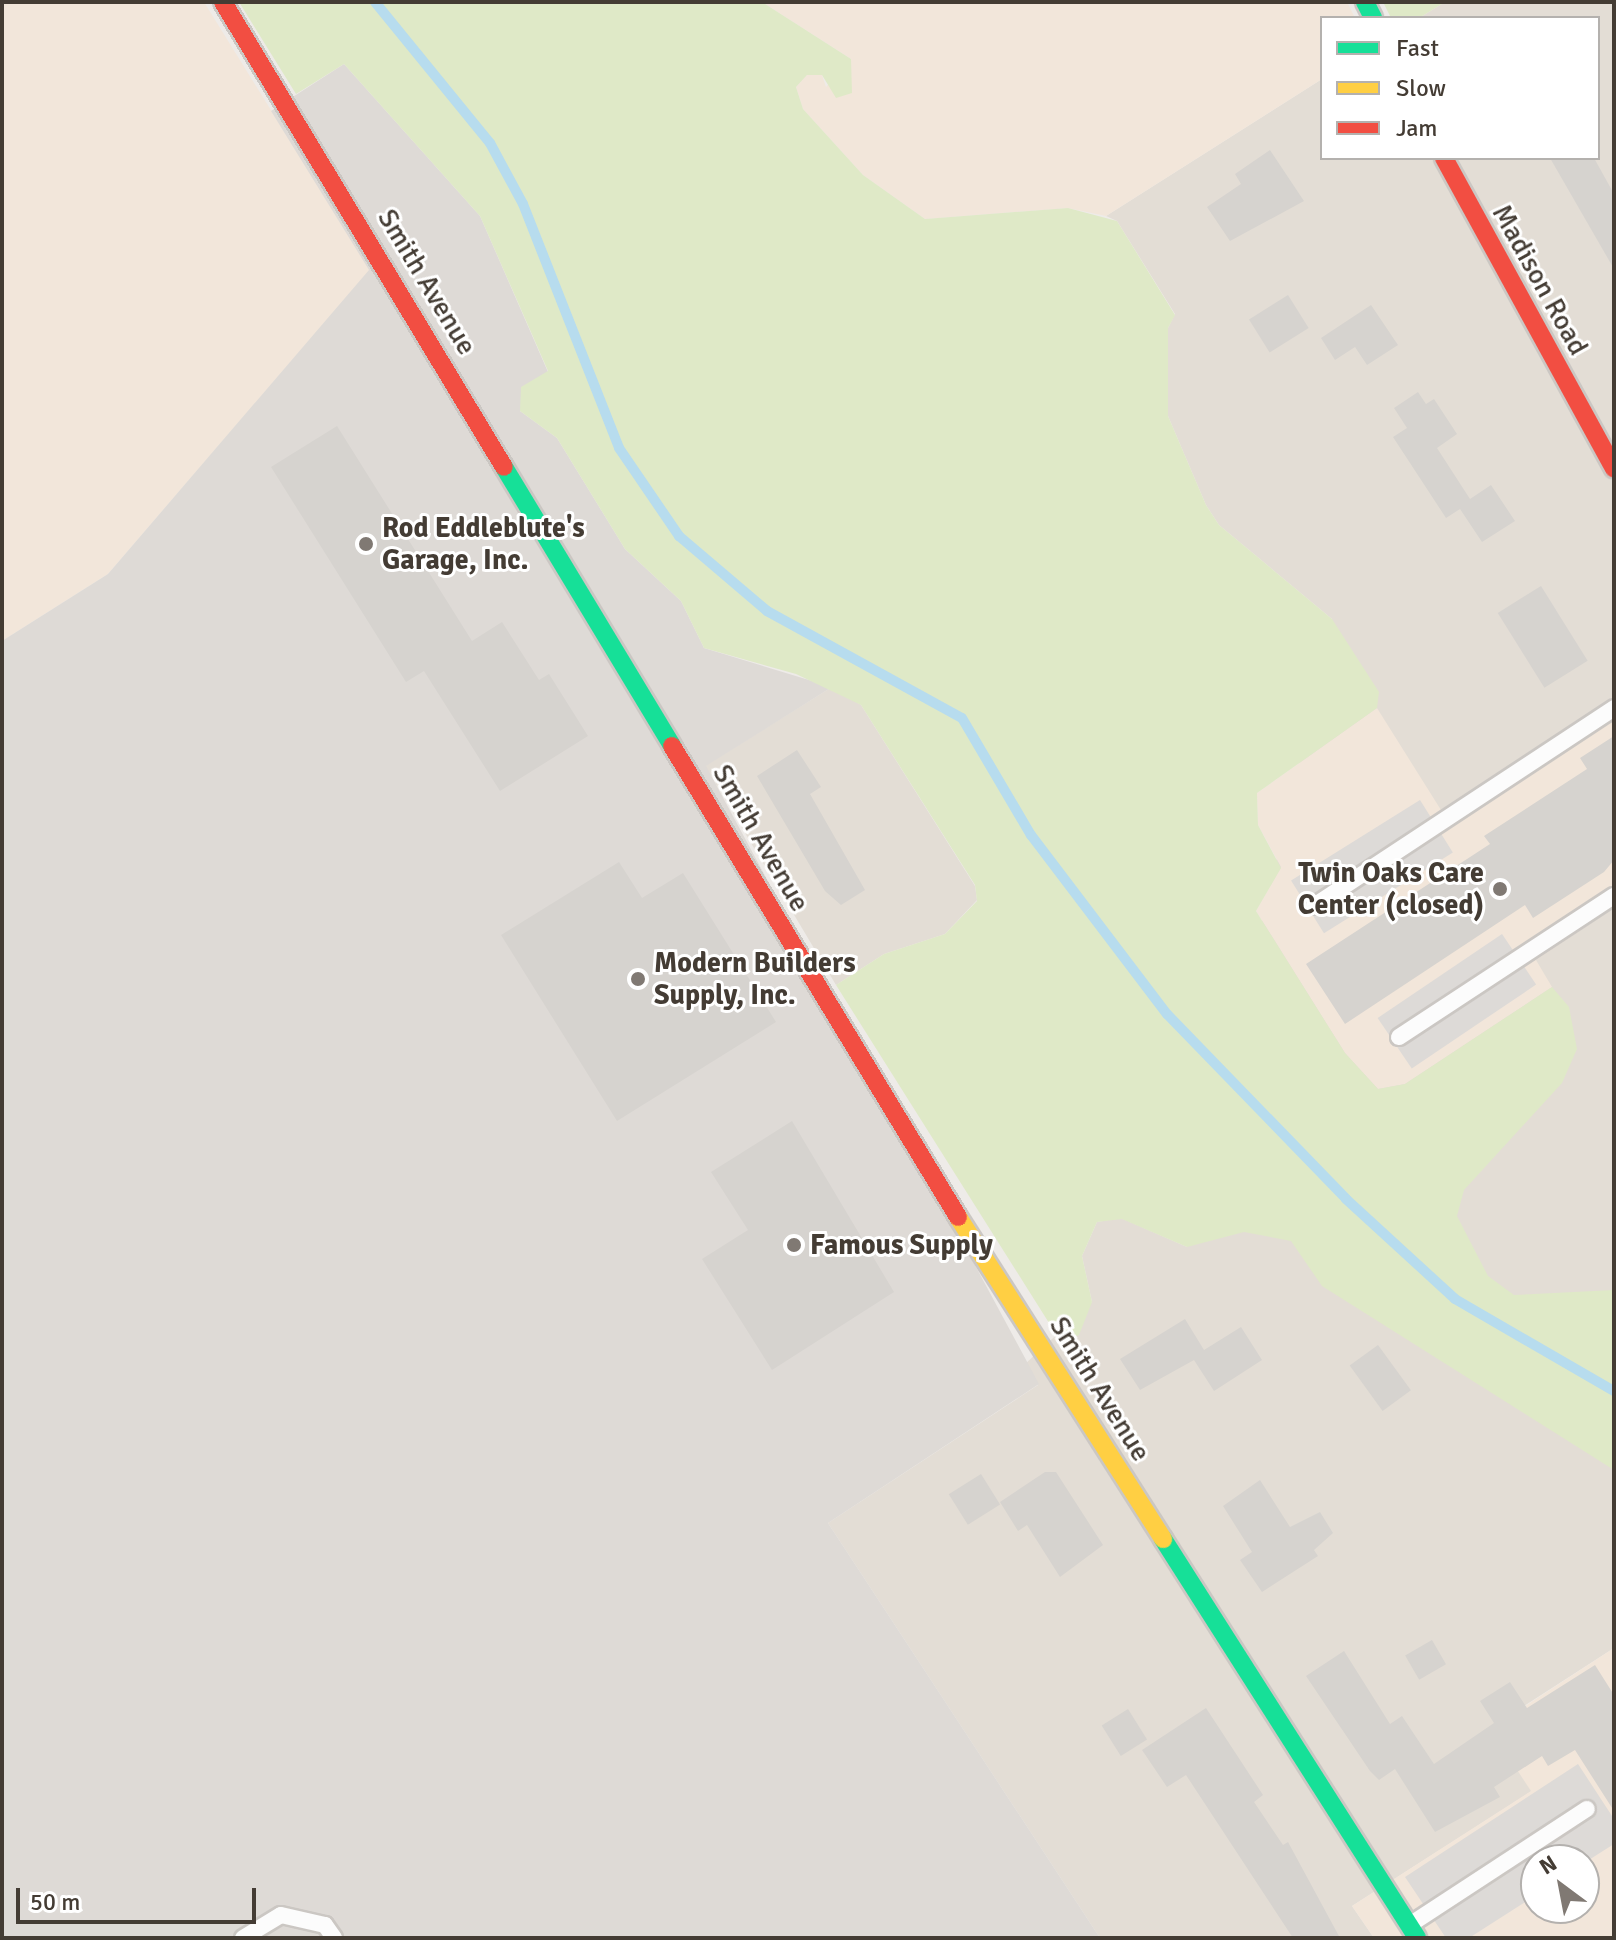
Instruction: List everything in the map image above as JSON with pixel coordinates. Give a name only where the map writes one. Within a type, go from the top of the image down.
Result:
[{"type":"street","name":"Smith Avenue","points":[[223,2],[944,1195],[1413,1932]]},
{"type":"street","name":"Madison Road","points":[[1445,160],[1614,469]]},
{"type":"lane","points":[[1314,906],[1614,708]]},
{"type":"lane","points":[[1399,1037],[1614,896]]},
{"type":"lane","points":[[1413,1932],[1587,1809]]},
{"type":"lane","points":[[243,1938],[281,1915],[325,1925],[334,1938]]},
{"type":"shaded area","points":[[2,2],[204,2],[370,270],[108,574],[2,641]]},
{"type":"shaded area","points":[[762,2],[1347,2],[1354,16],[1320,16],[1320,80],[1106,216],[1068,208],[925,219],[863,175],[803,109],[796,87],[807,75],[822,75],[826,87],[851,59]]},
{"type":"shaded area","points":[[1445,2],[1614,2],[1614,1648],[1490,1728],[1532,1791],[1352,1906],[1374,1938],[1100,1938],[828,1523],[1038,1385],[1025,1364],[1092,1302],[1082,1256],[1097,1222],[1121,1218],[1187,1247],[1332,619],[1219,525],[1206,505],[1168,416],[1168,328],[1175,314],[1117,221],[1106,216],[1320,80],[1320,160],[1600,160],[1600,16],[1422,16]]},
{"type":"shaded area","points":[[344,64],[480,216],[548,372],[520,411],[557,438],[625,549],[681,601],[704,648],[832,687],[706,766],[1039,1384],[828,1523],[1100,1938],[2,1938],[2,641],[108,574],[369,270],[271,111]]},
{"type":"shaded area","points":[[832,687],[861,705],[975,886],[977,900],[945,934],[884,954],[836,985],[705,766]]},
{"type":"shaded area","points":[[1614,699],[1614,908],[1536,960],[1552,987],[1405,1084],[1378,1089],[1345,1053],[1256,911],[1281,867],[1258,825],[1257,793],[1377,708],[1441,810]]},
{"type":"shaded area","points":[[1420,800],[1453,853],[1324,933],[1291,881]]},
{"type":"shaded area","points":[[1502,934],[1536,985],[1412,1068],[1378,1018]]},
{"type":"shaded area","points":[[1614,1648],[1614,1938],[1374,1938],[1352,1906],[1531,1791],[1490,1729]]},
{"type":"shaded area","points":[[1578,1764],[1614,1819],[1614,1844],[1600,1853],[1600,1844],[1520,1844],[1520,1905],[1469,1938],[1446,1938],[1405,1877]]},
{"type":"green space","points":[[239,2],[762,2],[851,59],[852,93],[836,98],[822,75],[807,75],[796,87],[803,109],[863,175],[925,219],[1068,208],[1117,221],[1175,315],[1168,328],[1168,416],[1206,505],[1219,525],[1332,619],[1379,692],[1377,708],[1257,793],[1258,825],[1281,868],[1256,911],[1345,1053],[1378,1089],[1405,1084],[1552,987],[1569,1007],[1577,1049],[1562,1083],[1464,1190],[1457,1216],[1488,1276],[1514,1295],[1614,1290],[1614,1470],[1322,1286],[1291,1241],[1244,1232],[1187,1247],[1122,1219],[1097,1222],[1082,1256],[1092,1302],[1079,1335],[1061,1342],[836,985],[884,954],[945,934],[977,901],[975,885],[861,705],[796,674],[704,648],[681,601],[625,549],[557,438],[520,411],[521,387],[548,371],[480,216],[344,64],[296,94]]},
{"type":"green space","points":[[1383,2],[1445,2],[1422,16],[1390,16]]},
{"type":"building","points":[[1270,150],[1304,201],[1230,241],[1207,207],[1241,184],[1235,174]]},
{"type":"building","points":[[1551,160],[1595,160],[1614,194],[1614,269]]},
{"type":"building","points":[[1288,295],[1309,328],[1270,352],[1249,319]]},
{"type":"building","points":[[1371,305],[1398,345],[1367,365],[1355,347],[1335,360],[1321,338]]},
{"type":"building","points":[[1418,392],[1426,404],[1434,399],[1457,434],[1437,448],[1470,499],[1491,485],[1515,521],[1482,542],[1460,509],[1446,518],[1393,437],[1407,428],[1394,408]]},
{"type":"building","name":"Rod Eddleblute's Garage, Inc.","points":[[337,426],[472,641],[502,622],[539,680],[549,674],[588,736],[500,791],[424,671],[406,682],[271,467]]},
{"type":"building","points":[[1541,586],[1588,661],[1544,688],[1498,613]]},
{"type":"building","name":"Twin Oaks Care Center (closed)","points":[[1614,736],[1614,860],[1604,872],[1533,918],[1525,905],[1345,1024],[1306,964],[1490,844],[1484,836],[1587,769],[1580,758]]},
{"type":"building","points":[[797,750],[821,787],[810,794],[865,890],[841,905],[825,891],[757,776]]},
{"type":"building","name":"Modern Builders Supply, Inc.","points":[[619,862],[642,898],[683,873],[776,1022],[617,1121],[501,935]]},
{"type":"building","name":"Famous Supply","points":[[792,1121],[894,1292],[772,1370],[702,1259],[748,1230],[711,1172]]},
{"type":"building","points":[[1185,1319],[1204,1350],[1241,1327],[1262,1360],[1214,1391],[1194,1360],[1140,1390],[1120,1359]]},
{"type":"building","points":[[1378,1345],[1411,1390],[1383,1411],[1350,1366]]},
{"type":"building","points":[[1045,1472],[1056,1472],[1103,1545],[1060,1577],[1027,1525],[1018,1531],[1000,1502]]},
{"type":"building","points":[[981,1474],[1000,1505],[968,1525],[949,1494]]},
{"type":"building","points":[[1260,1480],[1290,1527],[1320,1512],[1333,1533],[1314,1550],[1318,1556],[1262,1592],[1240,1560],[1252,1552],[1223,1506]]},
{"type":"building","points":[[1432,1640],[1446,1664],[1419,1680],[1405,1656]]},
{"type":"building","points":[[1344,1651],[1390,1724],[1402,1716],[1434,1764],[1494,1723],[1480,1701],[1510,1682],[1527,1708],[1595,1665],[1614,1695],[1614,1811],[1575,1750],[1548,1766],[1542,1756],[1494,1787],[1500,1797],[1435,1832],[1395,1769],[1379,1780],[1370,1771],[1306,1676]]},
{"type":"building","points":[[1206,1708],[1263,1795],[1254,1802],[1283,1845],[1288,1842],[1340,1938],[1293,1938],[1186,1775],[1167,1787],[1142,1750]]},
{"type":"building","points":[[1128,1709],[1147,1740],[1121,1756],[1102,1725]]},
{"type":"waterway","points":[[375,2],[490,143],[523,204],[619,448],[679,536],[767,611],[962,718],[1031,835],[1167,1014],[1346,1199],[1455,1299],[1614,1391]]},
{"type":"traffic: fast","points":[[1365,2],[1372,16]]},
{"type":"traffic: fast","points":[[504,467],[672,746]]},
{"type":"traffic: fast","points":[[1163,1539],[1417,1938]]},
{"type":"traffic: slow","points":[[958,1217],[1163,1539]]},
{"type":"traffic: jam","points":[[223,2],[504,467]]},
{"type":"traffic: jam","points":[[1445,160],[1614,469]]},
{"type":"traffic: jam","points":[[672,746],[958,1217]]},
{"type":"place","name":"Rod Eddleblute's Garage, Inc.","points":[[366,544]]},
{"type":"place","name":"Twin Oaks Care Center (closed)","points":[[1500,889]]},
{"type":"place","name":"Modern Builders Supply, Inc.","points":[[638,979]]},
{"type":"place","name":"Famous Supply","points":[[794,1245]]}]
